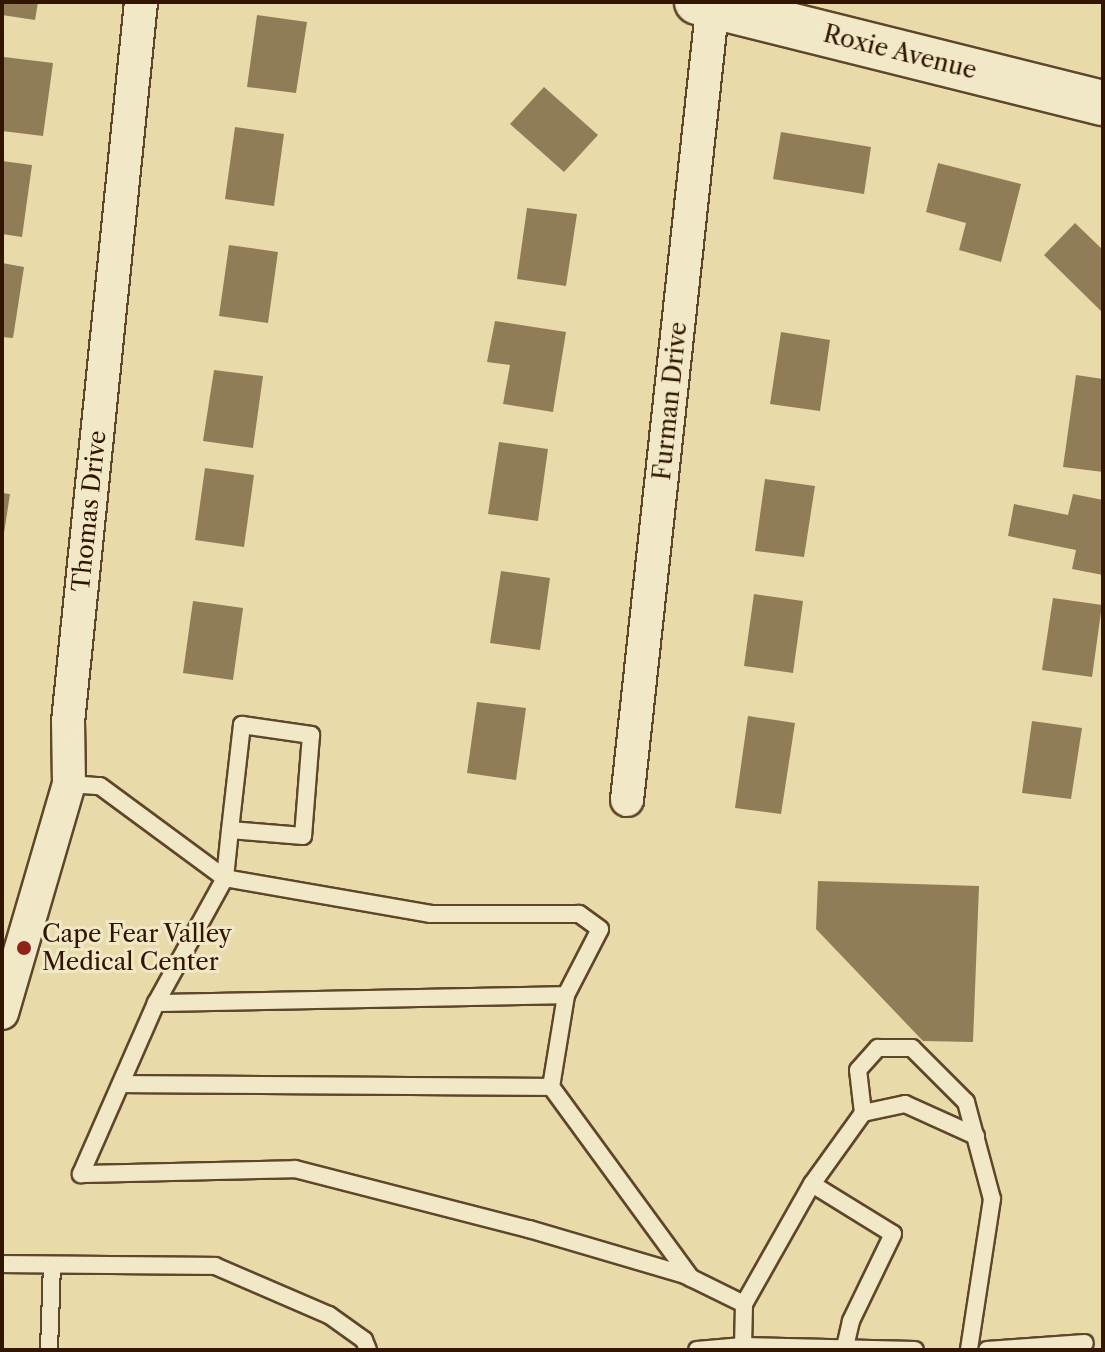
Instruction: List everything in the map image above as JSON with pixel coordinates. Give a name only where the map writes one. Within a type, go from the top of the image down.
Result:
[{"type":"street","name":"Thomas Drive","points":[[2,1013],[69,784],[68,722],[141,2]]},
{"type":"street","name":"Roxie Avenue","points":[[707,3],[1103,103]]},
{"type":"street","name":"Furman Drive","points":[[627,800],[707,3]]},
{"type":"lane","points":[[230,830],[303,836],[311,735],[242,725],[230,830],[225,878],[156,1003],[81,1174],[295,1169],[529,1229],[691,1278],[744,1304]]},
{"type":"lane","points":[[69,784],[100,786],[225,878],[431,914],[579,914],[600,929],[566,995],[551,1087],[691,1278]]},
{"type":"lane","points":[[156,1003],[566,995]]},
{"type":"lane","points":[[863,1113],[858,1070],[878,1048],[912,1048],[966,1102],[992,1199],[969,1350]]},
{"type":"lane","points":[[121,1084],[551,1087]]},
{"type":"lane","points":[[743,1346],[744,1304],[812,1184],[863,1113],[905,1104],[976,1136]]},
{"type":"lane","points":[[812,1184],[893,1234],[851,1321],[845,1348]]},
{"type":"lane","points":[[2,1264],[215,1266],[329,1315],[364,1340],[368,1350]]},
{"type":"lane","points":[[49,1350],[52,1265]]},
{"type":"lane","points":[[987,1350],[1085,1343]]},
{"type":"lane","points":[[697,1350],[743,1346],[915,1350]]},
{"type":"building","points":[[2,2],[38,2],[35,20],[2,15]]},
{"type":"building","points":[[257,15],[307,22],[296,93],[247,87]]},
{"type":"building","points":[[4,57],[53,63],[43,136],[2,131]]},
{"type":"building","points":[[544,87],[598,135],[564,172],[510,124]]},
{"type":"building","points":[[235,127],[284,134],[274,206],[225,199]]},
{"type":"building","points":[[781,132],[871,147],[864,194],[773,179]]},
{"type":"building","points":[[2,161],[32,165],[22,237],[2,234]]},
{"type":"building","points":[[938,163],[1021,184],[1001,262],[959,250],[966,223],[926,212]]},
{"type":"building","points":[[527,208],[577,214],[566,286],[517,279]]},
{"type":"building","points":[[1075,223],[1103,250],[1103,313],[1044,255]]},
{"type":"building","points":[[229,245],[278,252],[268,323],[219,316]]},
{"type":"building","points":[[2,263],[24,267],[13,338],[2,337]]},
{"type":"building","points":[[495,321],[566,332],[553,412],[503,404],[510,365],[487,362]]},
{"type":"building","points":[[781,332],[830,340],[820,411],[770,404]]},
{"type":"building","points":[[214,370],[263,376],[253,448],[203,441]]},
{"type":"building","points":[[1076,375],[1103,379],[1103,472],[1063,467]]},
{"type":"building","points":[[499,442],[548,449],[538,521],[488,514]]},
{"type":"building","points":[[205,468],[254,475],[244,547],[195,540]]},
{"type":"building","points":[[765,479],[815,486],[804,557],[755,551]]},
{"type":"building","points":[[2,493],[10,494],[4,533],[2,533]]},
{"type":"building","points":[[1073,494],[1103,500],[1103,575],[1072,569],[1076,550],[1008,536],[1014,504],[1068,515]]},
{"type":"building","points":[[501,571],[550,578],[540,650],[490,643]]},
{"type":"building","points":[[754,594],[803,601],[793,673],[744,666]]},
{"type":"building","points":[[1053,598],[1102,605],[1092,677],[1042,670]]},
{"type":"building","points":[[193,601],[243,608],[233,680],[183,673]]},
{"type":"building","points":[[477,702],[526,708],[516,780],[467,773]]},
{"type":"building","points":[[748,716],[795,723],[781,814],[735,808]]},
{"type":"building","points":[[1032,721],[1082,728],[1071,799],[1022,793]]},
{"type":"building","points":[[818,881],[979,886],[973,1042],[923,1041],[816,929]]},
{"type":"place","name":"Cape Fear Valley Medical Center","points":[[24,948]]}]
